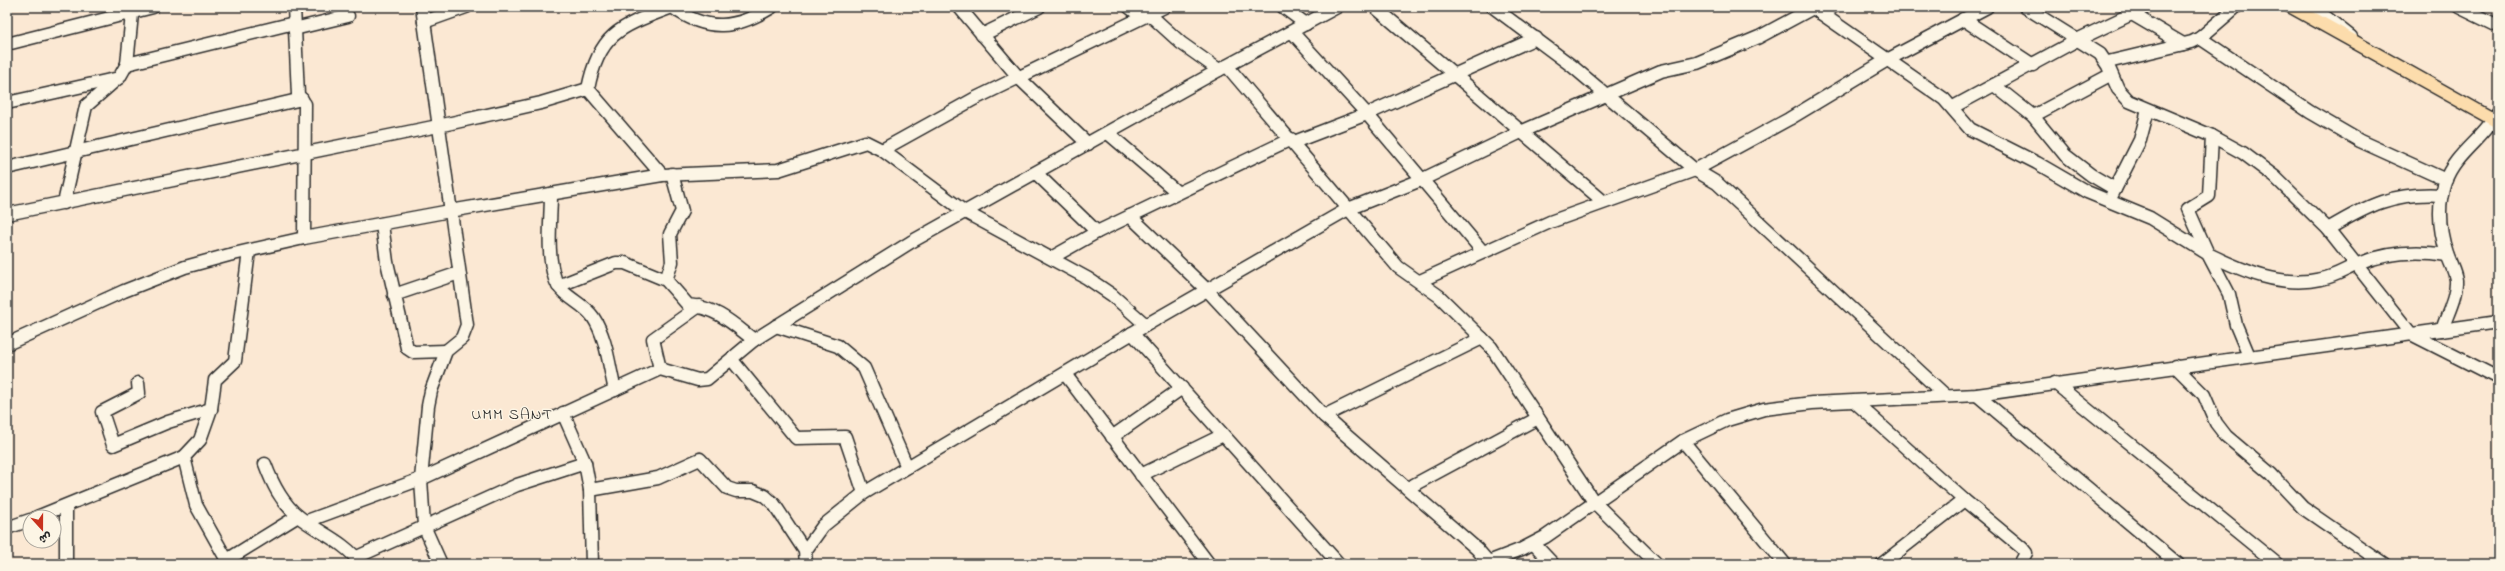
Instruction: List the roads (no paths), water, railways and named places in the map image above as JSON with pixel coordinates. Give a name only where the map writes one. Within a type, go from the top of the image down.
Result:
[{"type":"highway","points":[[2292,7],[2366,49],[2497,119]]},
{"type":"street","points":[[121,7],[132,14]]},
{"type":"street","points":[[7,44],[132,14],[153,7]]},
{"type":"street","points":[[294,7],[298,96],[305,104],[304,238]]},
{"type":"street","points":[[422,7],[467,325],[462,338],[446,351],[429,398],[421,479],[424,526],[441,564]]},
{"type":"street","points":[[424,22],[466,7]]},
{"type":"street","points":[[588,89],[591,68],[598,50],[615,32],[643,18],[672,7],[690,19],[739,24],[772,7]]},
{"type":"street","points":[[959,7],[1018,78],[1088,144]]},
{"type":"street","points":[[982,35],[1039,7]]},
{"type":"street","points":[[1129,7],[1146,16],[1181,43],[1223,68],[1292,140],[1348,209],[1398,267],[1420,281],[1482,338],[1594,502],[1657,564]]},
{"type":"street","points":[[882,150],[1018,78],[1164,7]]},
{"type":"street","points":[[1283,7],[1306,24]]},
{"type":"street","points":[[184,457],[196,505],[228,562],[302,518],[421,479],[660,369],[702,381],[732,360],[754,340],[891,254],[965,212],[1037,174],[1088,144],[1109,134],[1223,68],[1337,7]]},
{"type":"street","points":[[1375,7],[1455,73],[1604,202]]},
{"type":"street","points":[[1493,7],[1536,38],[1695,170],[1708,177],[1728,193],[1946,396]]},
{"type":"street","points":[[806,557],[823,526],[839,511],[864,493],[1132,333],[1348,209],[1421,180],[1523,131],[1661,71],[1697,63],[1759,37],[1815,9],[1833,7]]},
{"type":"street","points":[[1420,281],[1550,222],[1695,170],[1789,119],[1887,60],[1987,7]]},
{"type":"street","points":[[2024,7],[2079,39],[2108,62],[2110,75],[2119,94],[2148,110],[2212,136],[2243,153],[2275,177],[2328,229],[2411,334],[2498,378]]},
{"type":"street","points":[[1953,106],[2033,65],[2079,39],[2146,7]]},
{"type":"street","points":[[2108,62],[2183,44],[2200,38],[2236,7]]},
{"type":"street","points":[[2313,7],[2366,49]]},
{"type":"street","points":[[2459,7],[2498,26]]},
{"type":"street","points":[[1815,9],[1953,106],[1965,125],[1976,133],[2038,163],[2087,192],[2108,202],[2150,218],[2208,254],[2265,277],[2286,281],[2319,280],[2331,277],[2356,264],[2404,251],[2447,255]]},
{"type":"street","points":[[64,203],[77,152],[86,106],[119,78],[127,68],[132,14]]},
{"type":"street","points":[[2132,14],[2183,44]]},
{"type":"street","points":[[127,64],[294,26],[348,16]]},
{"type":"street","points":[[1963,20],[2033,65]]},
{"type":"street","points":[[1292,32],[1367,114],[1483,252]]},
{"type":"street","points":[[1051,258],[1097,232],[1292,140],[1367,114],[1455,73],[1536,38]]},
{"type":"street","points":[[2200,38],[2310,112],[2360,141],[2446,180]]},
{"type":"street","points":[[2033,116],[2110,75]]},
{"type":"street","points":[[7,103],[119,78]]},
{"type":"street","points":[[1994,85],[2033,116],[2065,154],[2092,175],[2115,189]]},
{"type":"street","points":[[7,214],[304,155],[541,103],[588,89]]},
{"type":"street","points":[[588,89],[667,174],[682,211],[670,234],[672,262],[666,280]]},
{"type":"street","points":[[7,168],[302,99]]},
{"type":"street","points":[[2108,202],[2140,140],[2148,110]]},
{"type":"street","points":[[2442,330],[2455,293],[2456,279],[2447,255],[2437,218],[2442,195],[2446,180],[2475,139],[2497,119]]},
{"type":"street","points":[[1109,134],[1178,193]]},
{"type":"street","points":[[2212,136],[2209,196],[2188,208],[2188,213],[2229,294],[2236,325],[2249,356]]},
{"type":"street","points":[[7,344],[156,278],[200,262],[304,238],[450,211],[667,174],[778,170],[866,142],[882,150],[965,212],[1087,278],[1112,295],[1146,325]]},
{"type":"street","points":[[1037,174],[1097,232]]},
{"type":"street","points":[[2328,229],[2367,205],[2385,198],[2417,193],[2442,195]]},
{"type":"street","points":[[551,194],[552,262],[558,286],[586,308],[594,319],[615,390]]},
{"type":"street","points":[[1130,216],[1206,290],[1324,416],[1478,549],[1488,563],[1534,544],[1683,441],[1727,420],[1764,409],[1812,403],[1977,395],[2175,366],[2498,322]]},
{"type":"street","points":[[382,224],[385,253],[394,295],[409,351],[446,351]]},
{"type":"street","points":[[58,509],[184,457],[200,440],[212,409],[215,380],[232,365],[236,358],[249,251]]},
{"type":"street","points":[[558,286],[621,262],[666,280],[688,305],[706,307],[724,317],[754,340]]},
{"type":"street","points":[[394,295],[459,273]]},
{"type":"street","points":[[660,369],[653,339],[698,306]]},
{"type":"street","points":[[776,326],[834,344],[864,368],[907,467]]},
{"type":"street","points":[[1132,333],[1339,564]]},
{"type":"street","points":[[1324,416],[1482,338]]},
{"type":"street","points":[[732,360],[796,438],[845,437],[864,493]]},
{"type":"street","points":[[2175,366],[2204,395],[2216,423],[2226,436],[2271,474],[2303,508],[2384,564]]},
{"type":"street","points":[[1065,374],[1209,564]]},
{"type":"street","points":[[138,383],[139,393],[102,413],[113,445],[168,422],[212,409]]},
{"type":"street","points":[[2055,383],[2277,564]]},
{"type":"street","points":[[1112,436],[1182,388]]},
{"type":"street","points":[[1977,395],[2178,564]]},
{"type":"street","points":[[1855,402],[1964,500],[2022,548],[2026,553],[2026,557],[2020,564]]},
{"type":"street","points":[[563,413],[585,463],[590,490],[592,564]]},
{"type":"street","points":[[1408,488],[1538,418]]},
{"type":"street","points":[[1141,474],[1223,435]]},
{"type":"street","points":[[1683,441],[1785,564]]},
{"type":"street","points":[[590,490],[658,478],[700,460],[727,488],[736,491],[753,491],[765,496],[774,504],[806,557]]},
{"type":"street","points":[[265,464],[279,495],[302,518],[359,560],[424,526],[517,485],[585,463]]},
{"type":"street","points":[[1882,564],[1964,500]]},
{"type":"street","points":[[66,506],[66,564]]},
{"type":"street","points":[[7,528],[22,523]]},
{"type":"street","points":[[1534,544],[1553,564]]},
{"type":"district","name":"UMM SANT","points":[[512,413]]}]
